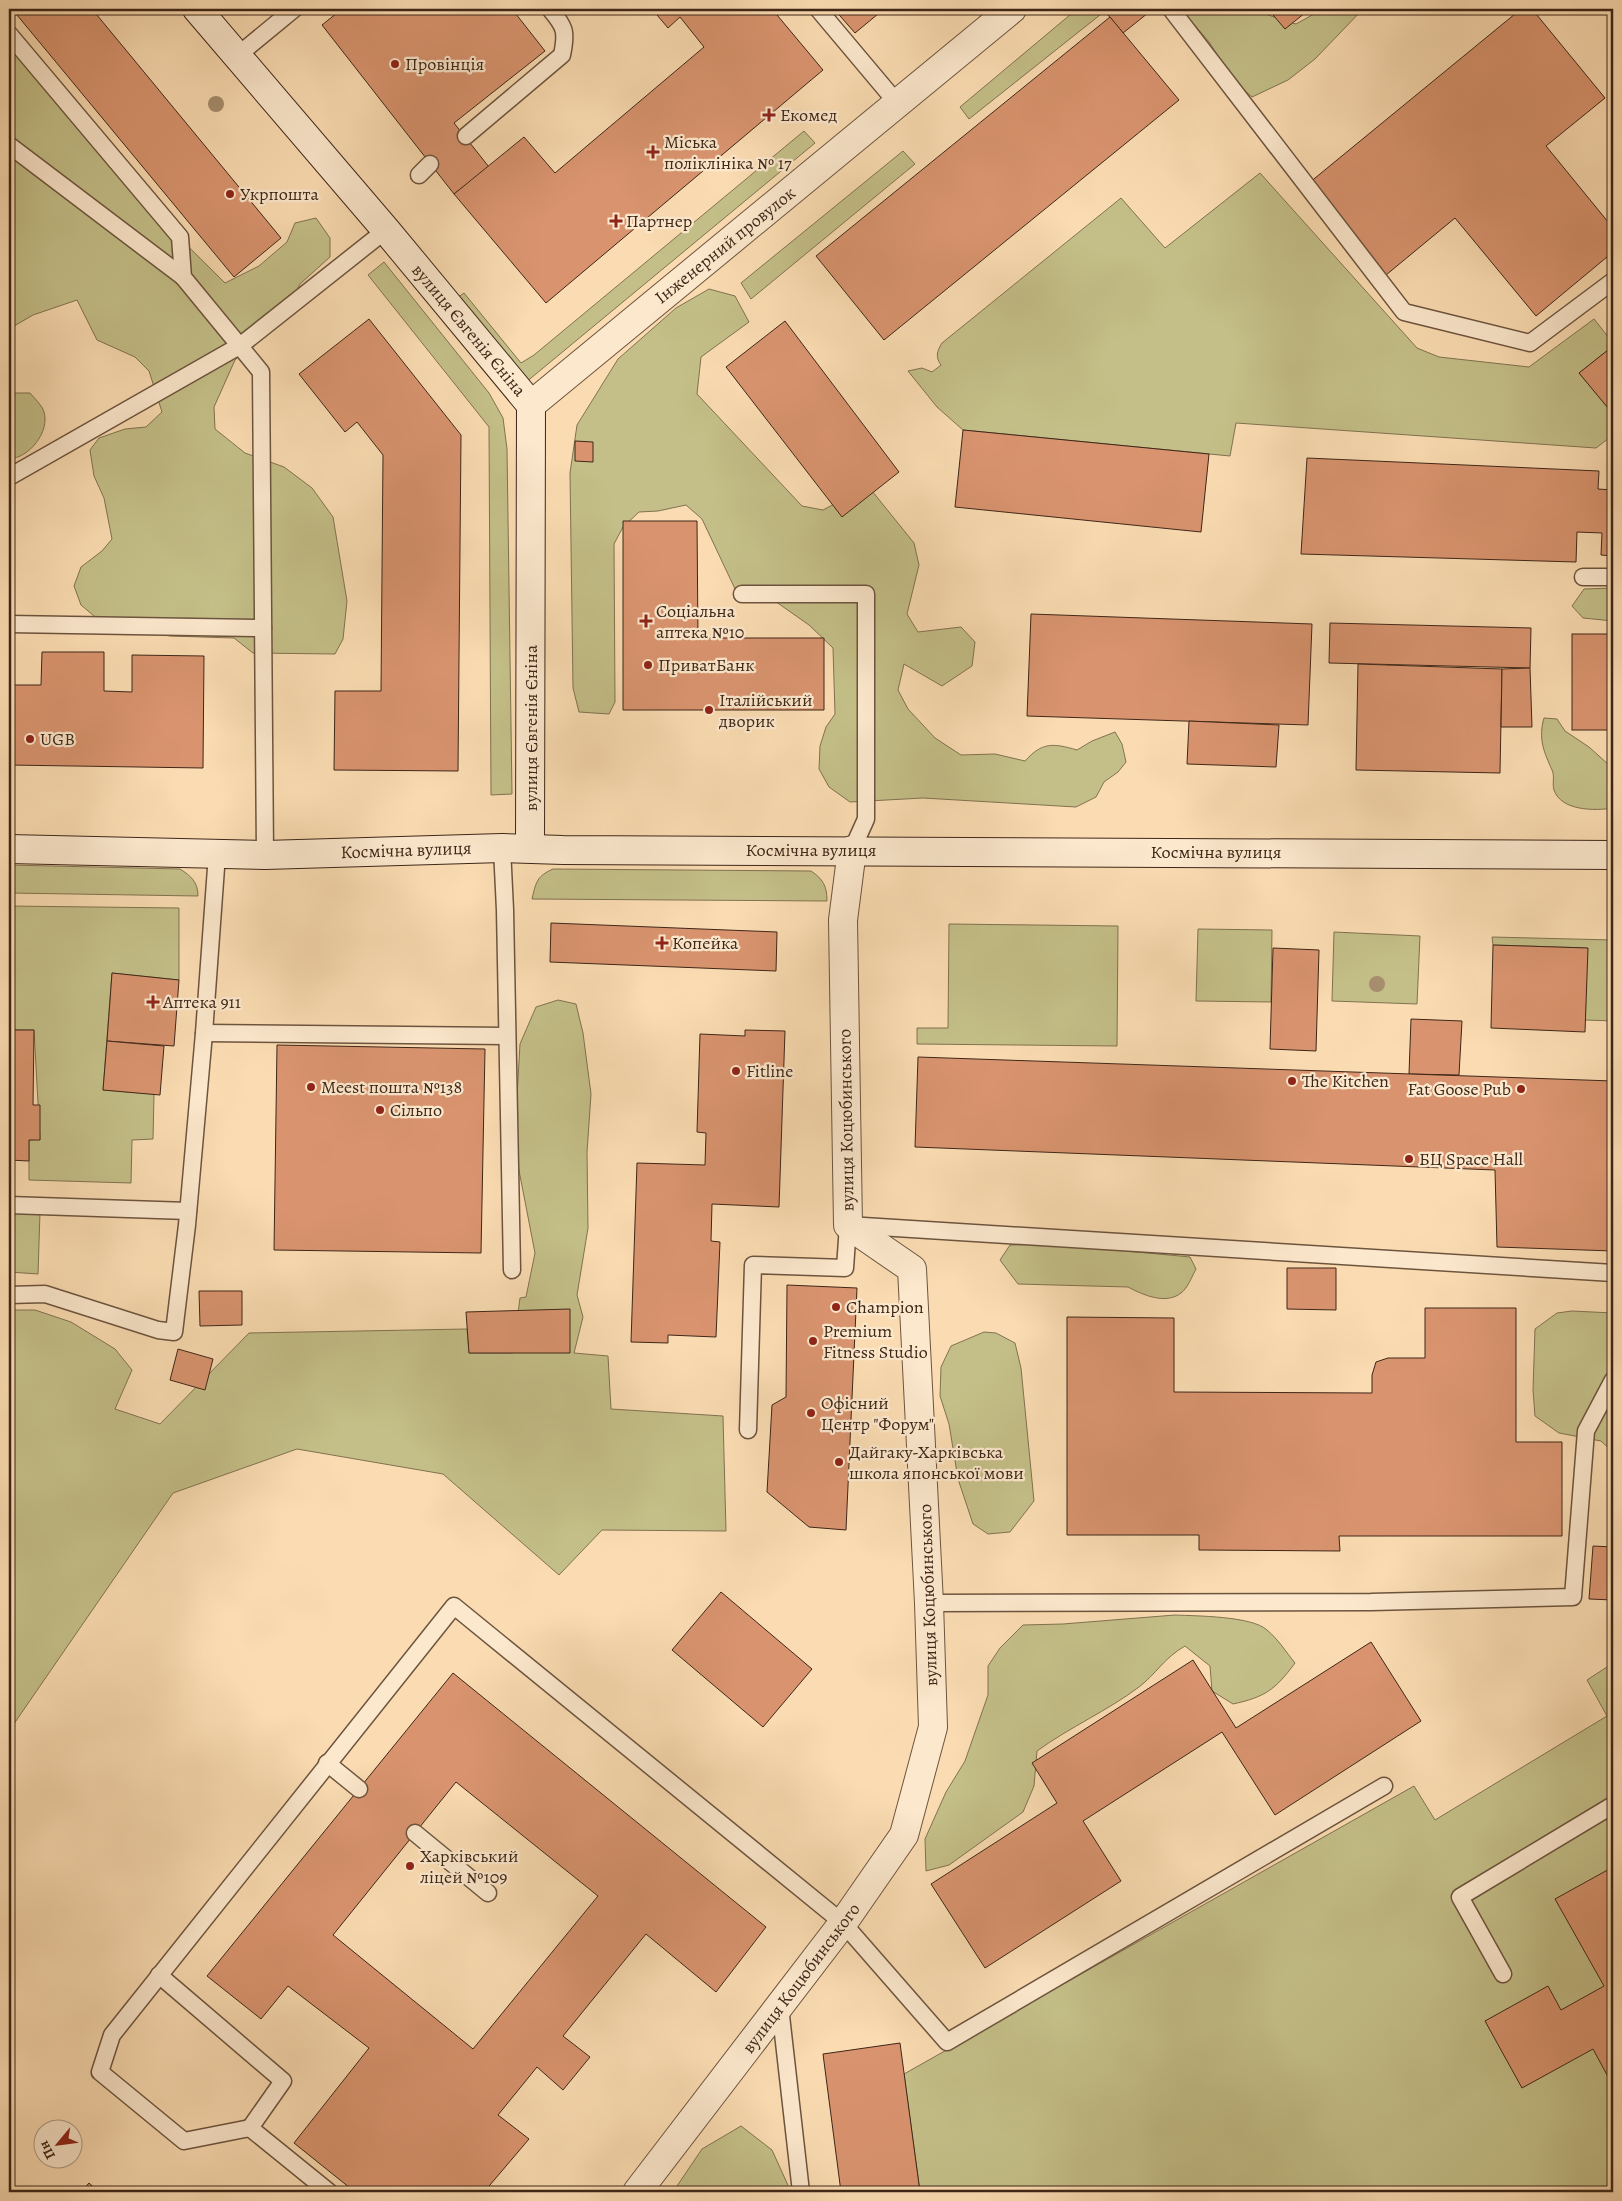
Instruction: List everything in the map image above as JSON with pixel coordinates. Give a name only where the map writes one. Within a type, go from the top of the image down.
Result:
[{"type":"street","name":"вулиця Євгенія Єніна","points":[[197,9],[386,230],[530,405],[530,848]]},
{"type":"street","name":"Інженерний провулок","points":[[530,405],[1012,9]]},
{"type":"street","name":"Космічна вулиця","points":[[9,850],[265,854],[530,848],[1613,855]]},
{"type":"street","name":"вулиця Коцюбинського","points":[[637,2192],[843,1924],[904,1835],[933,1727],[929,1603],[912,1269],[848,1225],[842,920],[852,850]]},
{"type":"lane","points":[[237,56],[294,9]]},
{"type":"lane","points":[[466,136],[562,55],[566,37],[563,25],[550,9]]},
{"type":"lane","points":[[818,9],[897,103]]},
{"type":"lane","points":[[1171,9],[1404,312],[1530,343],[1613,281]]},
{"type":"lane","points":[[9,34],[180,237],[183,277]]},
{"type":"lane","points":[[9,145],[183,277],[241,345],[261,372],[265,854]]},
{"type":"lane","points":[[9,478],[241,345],[386,230]]},
{"type":"lane","points":[[1583,577],[1613,577]]},
{"type":"lane","points":[[742,594],[866,594],[866,819],[852,850]]},
{"type":"lane","points":[[9,624],[263,628]]},
{"type":"lane","points":[[502,848],[508,1036],[512,1270]]},
{"type":"lane","points":[[9,1295],[45,1294],[158,1330],[174,1332],[188,1211],[204,1033],[216,854]]},
{"type":"lane","points":[[204,1033],[508,1036]]},
{"type":"lane","points":[[9,1205],[188,1211]]},
{"type":"lane","points":[[748,1430],[753,1265],[845,1268],[848,1225],[1613,1273]]},
{"type":"lane","points":[[929,1603],[1371,1602],[1573,1597],[1586,1431],[1613,1380]]},
{"type":"lane","points":[[159,1975],[283,2081],[250,2128],[184,2141],[100,2072],[112,2036],[159,1975],[327,1763],[454,1606],[843,1924],[947,2042],[1384,1786]]},
{"type":"lane","points":[[327,1763],[359,1789]]},
{"type":"lane","points":[[1503,1974],[1460,1897],[1613,1805]]},
{"type":"lane","points":[[415,1834],[488,1892]]},
{"type":"lane","points":[[780,2007],[801,2192]]},
{"type":"lane","points":[[250,2128],[329,2192]]},
{"type":"shaded area","points":[[1077,9],[1103,9],[1105,11],[969,119],[960,107]]},
{"type":"shaded area","points":[[1181,9],[1263,9],[1268,15],[1296,24],[1323,9],[1363,9],[1315,59],[1288,80],[1252,97],[1234,81],[1209,42]]},
{"type":"shaded area","points":[[9,46],[120,179],[225,283],[259,266],[287,242],[295,223],[316,218],[330,238],[330,257],[300,284],[280,322],[235,360],[214,407],[215,429],[245,453],[284,467],[312,488],[333,517],[347,601],[343,639],[335,654],[253,653],[234,638],[170,636],[100,621],[81,605],[74,586],[81,567],[102,551],[112,539],[104,498],[94,476],[90,450],[99,438],[125,429],[146,427],[162,412],[149,371],[135,357],[97,340],[77,300],[33,315],[9,329]]},
{"type":"shaded area","points":[[804,131],[815,143],[525,383],[454,300],[464,293],[521,363],[534,355]]},
{"type":"shaded area","points":[[903,151],[915,164],[751,299],[741,283]]},
{"type":"shaded area","points":[[1260,173],[1417,348],[1439,357],[1529,367],[1594,319],[1613,343],[1613,346],[1579,373],[1613,414],[1613,435],[1596,448],[1236,423],[1230,456],[963,430],[937,407],[908,371],[922,368],[932,372],[941,365],[937,354],[942,343],[1121,198],[1165,248]]},
{"type":"shaded area","points":[[384,262],[489,393],[503,418],[507,449],[512,794],[491,795],[489,427],[368,275]]},
{"type":"shaded area","points":[[709,289],[735,296],[749,322],[701,357],[697,394],[802,506],[823,510],[868,486],[914,543],[919,565],[907,614],[918,632],[961,627],[975,642],[972,666],[942,686],[904,664],[898,690],[908,709],[935,738],[961,755],[995,754],[1025,761],[1043,747],[1054,745],[1077,750],[1092,741],[1115,732],[1122,744],[1126,762],[1118,772],[1104,782],[1096,797],[1076,807],[923,798],[850,802],[829,787],[819,769],[820,746],[826,727],[835,714],[833,648],[809,625],[772,599],[736,591],[702,519],[686,505],[658,511],[639,512],[623,527],[614,544],[615,702],[609,714],[579,712],[573,688],[570,473],[577,425],[618,359],[676,308]]},
{"type":"shaded area","points":[[9,393],[30,393],[42,407],[45,420],[44,428],[36,443],[24,454],[9,459]]},
{"type":"shaded area","points":[[1613,588],[1613,621],[1583,618],[1572,606],[1584,589]]},
{"type":"shaded area","points":[[1544,718],[1557,719],[1565,731],[1589,747],[1609,765],[1613,765],[1613,808],[1579,808],[1571,806],[1558,797],[1553,788],[1553,773],[1543,745],[1542,726]]},
{"type":"shaded area","points":[[9,865],[180,869],[193,880],[197,887],[198,896],[9,893]]},
{"type":"shaded area","points":[[553,869],[811,871],[824,883],[827,901],[532,899],[540,877]]},
{"type":"shaded area","points":[[9,906],[179,908],[179,980],[112,973],[103,1090],[154,1094],[153,1139],[132,1140],[131,1183],[29,1180],[29,1140],[40,1139],[34,1030],[9,1030]]},
{"type":"shaded area","points":[[949,924],[1118,926],[1117,1046],[917,1044],[917,1028],[948,1028]]},
{"type":"shaded area","points":[[1198,929],[1272,930],[1271,1002],[1196,1001]]},
{"type":"shaded area","points":[[1334,932],[1420,936],[1417,1004],[1332,1001]]},
{"type":"shaded area","points":[[1492,937],[1613,940],[1613,1021],[1585,1020],[1587,948],[1493,945]]},
{"type":"shaded area","points":[[558,1000],[576,1004],[583,1033],[591,1094],[587,1152],[588,1228],[577,1295],[583,1317],[574,1353],[608,1356],[611,1409],[723,1416],[726,1531],[602,1530],[559,1575],[443,1474],[297,1449],[173,1493],[9,1731],[9,1310],[35,1310],[71,1322],[115,1349],[132,1370],[115,1409],[160,1424],[249,1333],[467,1329],[469,1353],[513,1353],[520,1298],[526,1297],[535,1253],[516,1155],[520,1044],[536,1007]]},
{"type":"shaded area","points":[[9,1211],[40,1212],[38,1274],[9,1272]]},
{"type":"shaded area","points":[[1052,1244],[1190,1257],[1196,1269],[1188,1285],[1181,1293],[1175,1297],[1154,1298],[1128,1287],[1018,1284],[1000,1260],[1010,1245]]},
{"type":"shaded area","points":[[1572,1311],[1613,1313],[1613,1452],[1601,1441],[1559,1433],[1535,1416],[1533,1390],[1535,1329],[1557,1313]]},
{"type":"shaded area","points":[[984,1332],[996,1333],[1015,1343],[1021,1368],[1034,1501],[1010,1532],[988,1534],[973,1524],[958,1479],[949,1424],[940,1396],[941,1367],[951,1346]]},
{"type":"shaded area","points":[[1175,1615],[1237,1619],[1260,1625],[1275,1637],[1295,1663],[1281,1680],[1268,1691],[1233,1704],[1212,1691],[1210,1666],[1185,1646],[1171,1656],[1139,1687],[1037,1751],[1034,1786],[1023,1812],[949,1865],[926,1871],[925,1839],[946,1792],[965,1761],[988,1695],[988,1666],[1000,1648],[1023,1625],[1063,1624]]},
{"type":"shaded area","points":[[1613,1663],[1613,2192],[920,2192],[904,2074],[1414,1786],[1435,1820],[1607,1716],[1587,1680]]},
{"type":"shaded area","points":[[741,2126],[772,2150],[791,2192],[673,2192],[702,2149]]},
{"type":"building","points":[[12,9],[92,9],[281,238],[234,277]]},
{"type":"building","points":[[342,9],[512,9],[545,51],[454,123],[489,167],[454,194],[322,25]]},
{"type":"building","name":"Міська поліклініка № 17","points":[[652,9],[772,9],[823,70],[546,303],[454,194],[524,137],[555,173],[704,47],[680,17],[668,28]]},
{"type":"building","points":[[834,9],[884,9],[855,33]]},
{"type":"building","points":[[1103,9],[1153,9],[1123,33]]},
{"type":"building","points":[[1268,9],[1310,9],[1285,29]]},
{"type":"building","points":[[1521,9],[1532,9],[1605,98],[1546,146],[1613,228],[1613,252],[1536,316],[1455,218],[1386,275],[1309,183]]},
{"type":"building","points":[[1110,17],[1179,100],[884,340],[816,256]]},
{"type":"building","points":[[369,319],[461,435],[458,771],[334,770],[335,691],[381,691],[383,455],[357,422],[345,432],[299,374]]},
{"type":"building","points":[[785,321],[899,472],[842,517],[726,367]]},
{"type":"building","points":[[1613,346],[1613,414],[1579,373]]},
{"type":"building","points":[[963,430],[1209,454],[1201,532],[955,507]]},
{"type":"building","points":[[575,441],[593,442],[593,462],[575,461]]},
{"type":"building","points":[[1307,458],[1599,471],[1598,489],[1613,490],[1613,556],[1601,555],[1602,533],[1577,532],[1576,562],[1301,554]]},
{"type":"building","points":[[623,521],[697,521],[698,638],[824,638],[824,710],[623,710]]},
{"type":"building","points":[[1031,614],[1312,624],[1308,725],[1027,716]]},
{"type":"building","points":[[1330,623],[1531,628],[1530,668],[1329,663]]},
{"type":"building","points":[[1572,634],[1613,634],[1613,730],[1572,730]]},
{"type":"building","points":[[42,652],[104,652],[104,691],[132,692],[132,655],[204,656],[203,768],[9,765],[9,685],[41,685]]},
{"type":"building","points":[[1358,664],[1502,669],[1500,773],[1356,770]]},
{"type":"building","points":[[1530,668],[1532,727],[1501,727],[1502,669]]},
{"type":"building","points":[[1189,721],[1279,725],[1276,767],[1187,764]]},
{"type":"building","points":[[551,923],[777,932],[776,971],[550,962]]},
{"type":"building","points":[[1493,945],[1588,948],[1585,1032],[1491,1028]]},
{"type":"building","points":[[1273,948],[1319,950],[1316,1051],[1270,1049]]},
{"type":"building","points":[[112,973],[179,980],[174,1046],[107,1041]]},
{"type":"building","points":[[1411,1019],[1462,1021],[1459,1075],[1409,1074]]},
{"type":"building","points":[[9,1030],[34,1030],[33,1105],[40,1105],[40,1140],[29,1140],[29,1161],[9,1160]]},
{"type":"building","points":[[745,1030],[785,1031],[779,1207],[712,1204],[711,1241],[720,1242],[716,1337],[668,1335],[668,1343],[631,1342],[637,1163],[705,1165],[706,1133],[697,1132],[700,1034],[745,1036]]},
{"type":"building","points":[[107,1041],[164,1046],[160,1095],[103,1090]]},
{"type":"building","name":"Сільпо","points":[[277,1045],[485,1049],[481,1253],[274,1250]]},
{"type":"building","name":"БЦ Space Hall","points":[[918,1057],[1613,1081],[1613,1251],[1497,1247],[1495,1170],[915,1147]]},
{"type":"building","points":[[1287,1268],[1336,1268],[1336,1310],[1287,1309]]},
{"type":"building","name":"Офісний Центр \"Форум\"","points":[[787,1285],[857,1288],[846,1530],[809,1527],[767,1492],[772,1405],[786,1397]]},
{"type":"building","points":[[199,1291],[242,1291],[242,1325],[200,1326]]},
{"type":"building","points":[[1425,1308],[1516,1308],[1516,1442],[1562,1442],[1562,1536],[1339,1536],[1340,1551],[1199,1550],[1199,1535],[1067,1535],[1067,1317],[1174,1318],[1174,1392],[1372,1393],[1372,1375],[1376,1362],[1388,1358],[1425,1358]]},
{"type":"building","points":[[570,1309],[570,1353],[469,1353],[466,1312]]},
{"type":"building","points":[[178,1349],[213,1359],[205,1390],[170,1380]]},
{"type":"building","points":[[1593,1546],[1613,1547],[1613,1600],[1589,1599]]},
{"type":"building","points":[[721,1592],[812,1669],[763,1727],[672,1650]]},
{"type":"building","points":[[1371,1642],[1421,1721],[1275,1815],[1222,1732],[1083,1821],[1121,1881],[985,1968],[931,1884],[1057,1803],[1032,1763],[1193,1660],[1236,1728]]},
{"type":"building","points":[[453,1673],[766,1927],[716,1992],[646,1934],[563,2036],[590,2057],[563,2090],[537,2067],[498,2115],[529,2139],[484,2192],[355,2192],[294,2143],[369,2048],[288,1986],[261,2019],[207,1976]],"holes":[[[456,1782],[598,1896],[473,2049],[333,1935]]]},
{"type":"building","points":[[1613,1867],[1613,2086],[1593,2049],[1522,2088],[1485,2021],[1548,1986],[1561,2010],[1604,1986],[1555,1899]]},
{"type":"building","points":[[900,2043],[920,2192],[841,2192],[823,2054]]},
{"type":"building","points":[[89,2183],[99,2192],[81,2192]]},
{"type":"place","name":"Провінція","points":[[395,64]]},
{"type":"place","name":"Екомед","points":[[769,115]]},
{"type":"place","name":"Міська поліклініка № 17","points":[[653,152]]},
{"type":"place","name":"Укрпошта","points":[[230,194]]},
{"type":"place","name":"Партнер","points":[[616,221]]},
{"type":"place","name":"Соціальна аптека №10","points":[[646,621]]},
{"type":"place","name":"ПриватБанк","points":[[648,665]]},
{"type":"place","name":"Італійський дворик","points":[[709,710]]},
{"type":"place","name":"UGB","points":[[30,739]]},
{"type":"place","name":"Копейка","points":[[662,943]]},
{"type":"place","name":"Аптека 911","points":[[153,1002]]},
{"type":"place","name":"Fitline","points":[[736,1071]]},
{"type":"place","name":"The Kitchen","points":[[1292,1081]]},
{"type":"place","name":"Meest пошта №138","points":[[311,1087]]},
{"type":"place","name":"Fat Goose Pub","points":[[1521,1089]]},
{"type":"place","name":"Сільпо","points":[[380,1110]]},
{"type":"place","name":"БЦ Space Hall","points":[[1409,1159]]},
{"type":"place","name":"Champion","points":[[836,1307]]},
{"type":"place","name":"Premium Fitness Studio","points":[[813,1341]]},
{"type":"place","name":"Офісний Центр \"Форум\"","points":[[811,1413]]},
{"type":"place","name":"Дайгаку-Харківська школа японської мови","points":[[839,1462]]},
{"type":"place","name":"Харківський ліцей №109","points":[[410,1866]]}]
